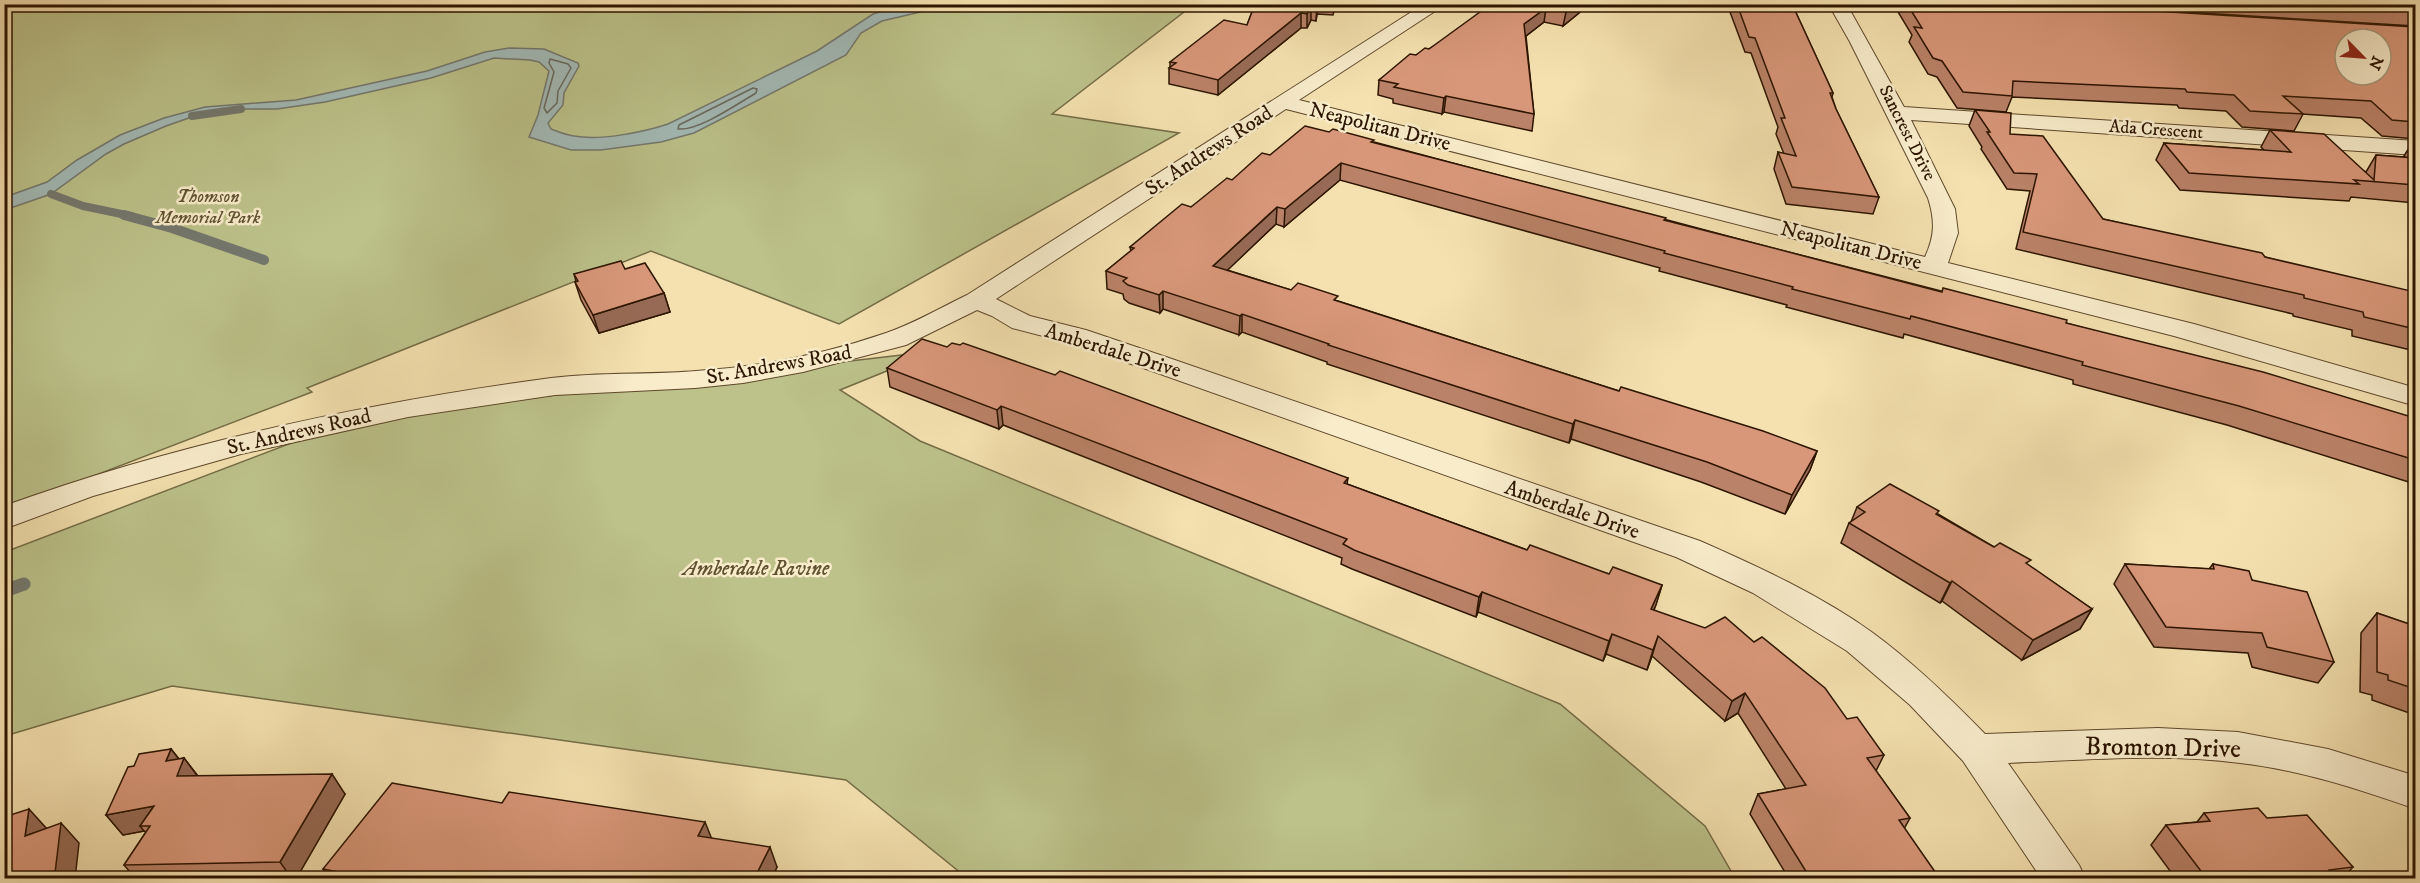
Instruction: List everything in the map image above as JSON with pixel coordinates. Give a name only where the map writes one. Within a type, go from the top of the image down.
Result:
[{"type":"street","name":"St. Andrews Road","points":[[4,518],[82,489],[300,429],[408,408],[555,386],[722,377],[803,364],[896,339],[976,302],[1437,4]]},
{"type":"street","name":"Sancrest Drive","points":[[1844,4],[1842,12],[1860,42],[1940,198],[1948,235],[1933,267]]},
{"type":"street","name":"Neapolitan Drive","points":[[1285,103],[2184,330],[2415,397]]},
{"type":"street","name":"Ada Crescent","points":[[1896,113],[2415,148]]},
{"type":"street","name":"Amberdale Drive","points":[[976,302],[1000,310],[1021,322],[1076,336],[1159,364],[1688,549],[1765,584],[1860,642],[1923,695],[1977,750],[2064,879]]},
{"type":"street","name":"Bromton Drive","points":[[1977,750],[2147,742],[2199,744],[2286,756],[2391,784],[2415,793]]},
{"type":"green space","name":"Thomson Memorial Park","points":[[5,5],[1193,5],[1052,114],[1179,133],[839,324],[651,251],[307,388],[312,392],[5,510]]},
{"type":"green space","name":"Amberdale Ravine","points":[[936,351],[840,390],[920,441],[1560,704],[1705,826],[1735,878],[967,878],[846,780],[172,686],[5,736],[5,552],[357,418]]},
{"type":"water","points":[[907,4],[974,5],[933,9],[882,21],[861,33],[846,55],[694,133],[661,142],[601,150],[571,150],[529,137],[538,115],[549,71],[539,62],[494,58],[431,78],[325,102],[277,109],[206,112],[124,144],[106,154],[51,194],[5,210],[5,197],[47,182],[77,160],[120,135],[164,118],[205,107],[296,100],[427,71],[485,52],[509,48],[544,49],[578,63],[579,66],[564,93],[563,105],[548,123],[551,129],[568,135],[585,137],[609,137],[647,130],[668,124],[817,51],[873,14]]},
{"type":"building","points":[[1255,4],[1317,4],[1311,6],[1307,14],[1301,13],[1218,80],[1169,68],[1176,63],[1170,62],[1224,20],[1247,25]]},
{"type":"building","points":[[1491,4],[1574,4],[1566,12],[1546,8],[1524,24],[1534,114],[1446,96],[1444,98],[1394,87],[1398,84],[1379,80],[1410,54],[1416,55],[1425,48],[1429,49]]},
{"type":"building","points":[[1737,4],[1792,4],[1833,93],[1830,93],[1836,109],[1879,197],[1792,187],[1778,152],[1796,156],[1781,118],[1785,118],[1755,38],[1749,37]]},
{"type":"building","points":[[1907,4],[2040,4],[2415,27],[2415,122],[2392,120],[2371,101],[2283,96],[2303,114],[2250,111],[2234,95],[2187,92],[2185,89],[2013,81],[2012,96],[1963,92],[1942,61],[1933,58],[1914,27],[1922,28]]},
{"type":"building","points":[[2311,4],[2415,4],[2415,10]]},
{"type":"building","points":[[1975,110],[2011,113],[2010,134],[2043,136],[2103,219],[2262,253],[2265,257],[2411,291],[2412,297],[2415,298],[2415,329],[2364,317],[2363,312],[2304,298],[2304,295],[2023,232],[2037,174],[2014,173]]},
{"type":"building","points":[[1305,126],[1329,132],[1333,129],[1374,140],[1371,142],[1666,218],[1664,220],[1942,292],[1943,288],[2067,320],[2066,323],[2263,372],[2415,418],[2415,460],[2239,406],[2082,365],[2083,362],[1911,316],[1910,319],[1792,289],[1793,287],[1664,253],[1665,251],[1341,163],[1285,209],[1277,207],[1213,266],[1291,290],[1298,283],[1338,296],[1334,300],[1619,391],[1621,387],[1763,431],[1817,451],[1792,495],[1707,462],[1575,420],[1573,424],[1328,345],[1242,314],[1240,316],[1163,291],[1159,295],[1128,285],[1123,281],[1127,278],[1106,271],[1134,248],[1130,247],[1182,204],[1191,207],[1227,178],[1232,180],[1262,153],[1270,155]]},
{"type":"building","points":[[2270,130],[2324,134],[2374,180],[2376,155],[2415,158],[2415,185],[2354,180],[2359,184],[2189,173],[2164,143],[2291,152]]},
{"type":"building","points":[[621,261],[625,269],[645,263],[664,293],[593,315],[575,282],[578,281],[574,274]]},
{"type":"building","points":[[922,339],[947,347],[952,343],[960,345],[963,343],[1055,375],[1060,371],[1348,478],[1344,483],[1527,550],[1530,545],[1609,574],[1613,567],[1662,585],[1651,609],[1705,628],[1725,617],[1754,642],[1762,637],[1825,688],[1847,719],[1857,717],[1884,755],[1867,758],[1910,818],[1899,820],[1940,879],[1801,879],[1798,874],[1807,873],[1758,794],[1806,785],[1745,693],[1732,701],[1658,636],[1653,650],[1612,634],[1609,641],[1482,592],[1479,597],[1354,550],[1343,544],[1347,539],[1001,406],[997,410],[887,368]]},
{"type":"building","points":[[1890,484],[1939,511],[1936,514],[1994,547],[2000,543],[2031,560],[2026,563],[2092,609],[2033,640],[1952,581],[1950,583],[1849,523],[1865,512],[1857,507]]},
{"type":"building","points":[[2125,564],[2214,569],[2213,564],[2249,571],[2252,580],[2307,592],[2334,662],[2267,647],[2262,633],[2166,627]]},
{"type":"building","points":[[2377,613],[2415,626],[2415,689],[2388,680],[2388,675],[2377,672]]},
{"type":"building","points":[[171,749],[166,761],[184,758],[177,776],[332,774],[280,862],[124,865],[150,826],[140,826],[154,806],[106,815],[128,767],[134,766],[139,754]]},
{"type":"building","points":[[392,783],[502,803],[509,792],[705,822],[698,836],[770,847],[754,879],[397,879],[387,877],[374,879],[323,869]]},
{"type":"building","points":[[2258,808],[2267,818],[2307,815],[2353,867],[2329,870],[2336,879],[2207,879],[2166,825],[2210,821],[2204,813]]},
{"type":"building","points":[[29,809],[25,836],[61,823],[55,873],[40,879],[4,879],[4,817]]},
{"type":"waterway","points":[[192,116],[241,109]]},
{"type":"waterway","points":[[51,194],[83,206],[131,216]]},
{"type":"waterway","points":[[124,215],[172,228],[264,260]]},
{"type":"waterway","points":[[4,591],[24,584]]}]
